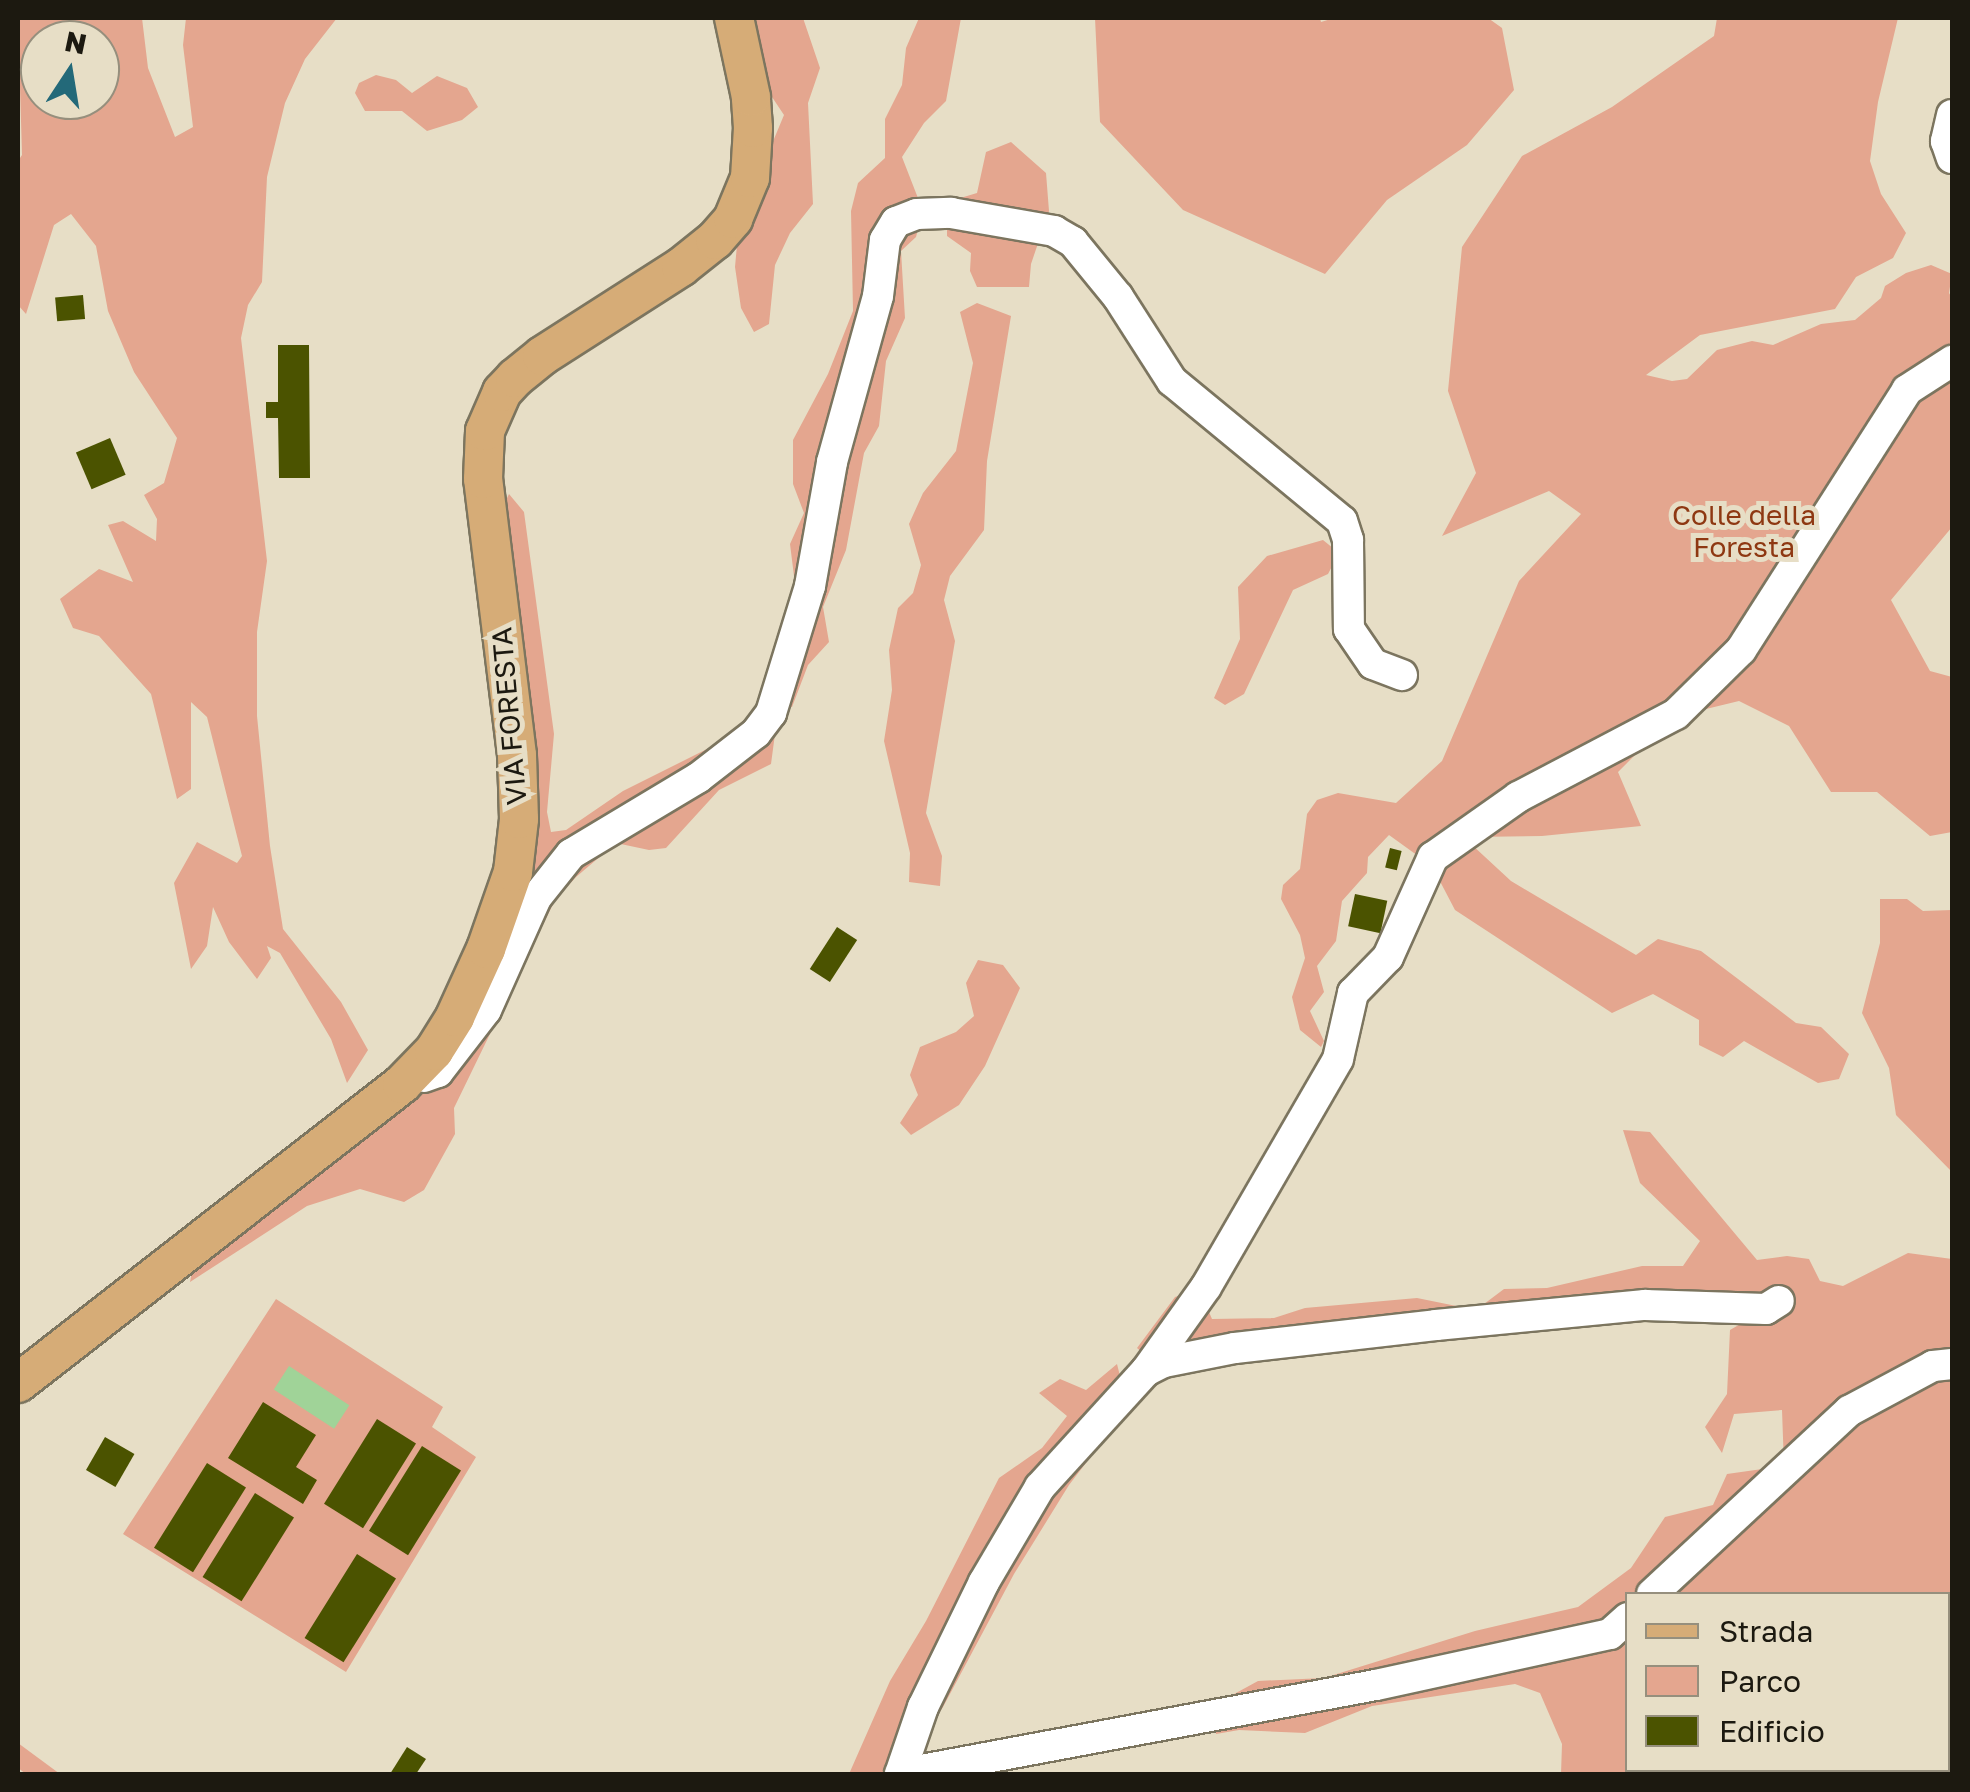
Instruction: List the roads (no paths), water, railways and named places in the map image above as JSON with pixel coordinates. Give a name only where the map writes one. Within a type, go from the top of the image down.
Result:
[{"type":"main road","name":"VIA FORESTA","points":[[18,1383],[402,1084],[434,1050],[455,1016],[486,949],[514,872],[519,819],[517,755],[483,479],[488,421],[502,392],[528,367],[681,267],[734,219],[750,178],[753,128],[734,18]]},
{"type":"street","points":[[1952,115],[1946,141],[1952,158]]},
{"type":"street","points":[[402,1084],[438,1072],[461,1046],[486,1010],[536,898],[570,854],[698,778],[756,733],[772,714],[810,586],[832,462],[878,296],[885,240],[896,222],[917,214],[951,214],[1054,231],[1092,259],[1172,381],[1342,521],[1348,540],[1350,628],[1373,664],[1402,675]]},
{"type":"street","points":[[1625,1621],[1610,1634],[1376,1685],[900,1774],[923,1708],[984,1582],[1040,1487],[1146,1371],[1206,1287],[1338,1059],[1353,993],[1388,957],[1434,857],[1518,797],[1676,714],[1741,650],[1907,390],[1952,361]]},
{"type":"street","points":[[1146,1371],[1164,1362],[1236,1348],[1436,1324],[1645,1305],[1766,1309],[1780,1302]]},
{"type":"street","points":[[1654,1592],[1849,1411],[1934,1366],[1952,1364]]},
{"type":"park label","name":"Colle della Foresta","points":[[1744,531]]}]
